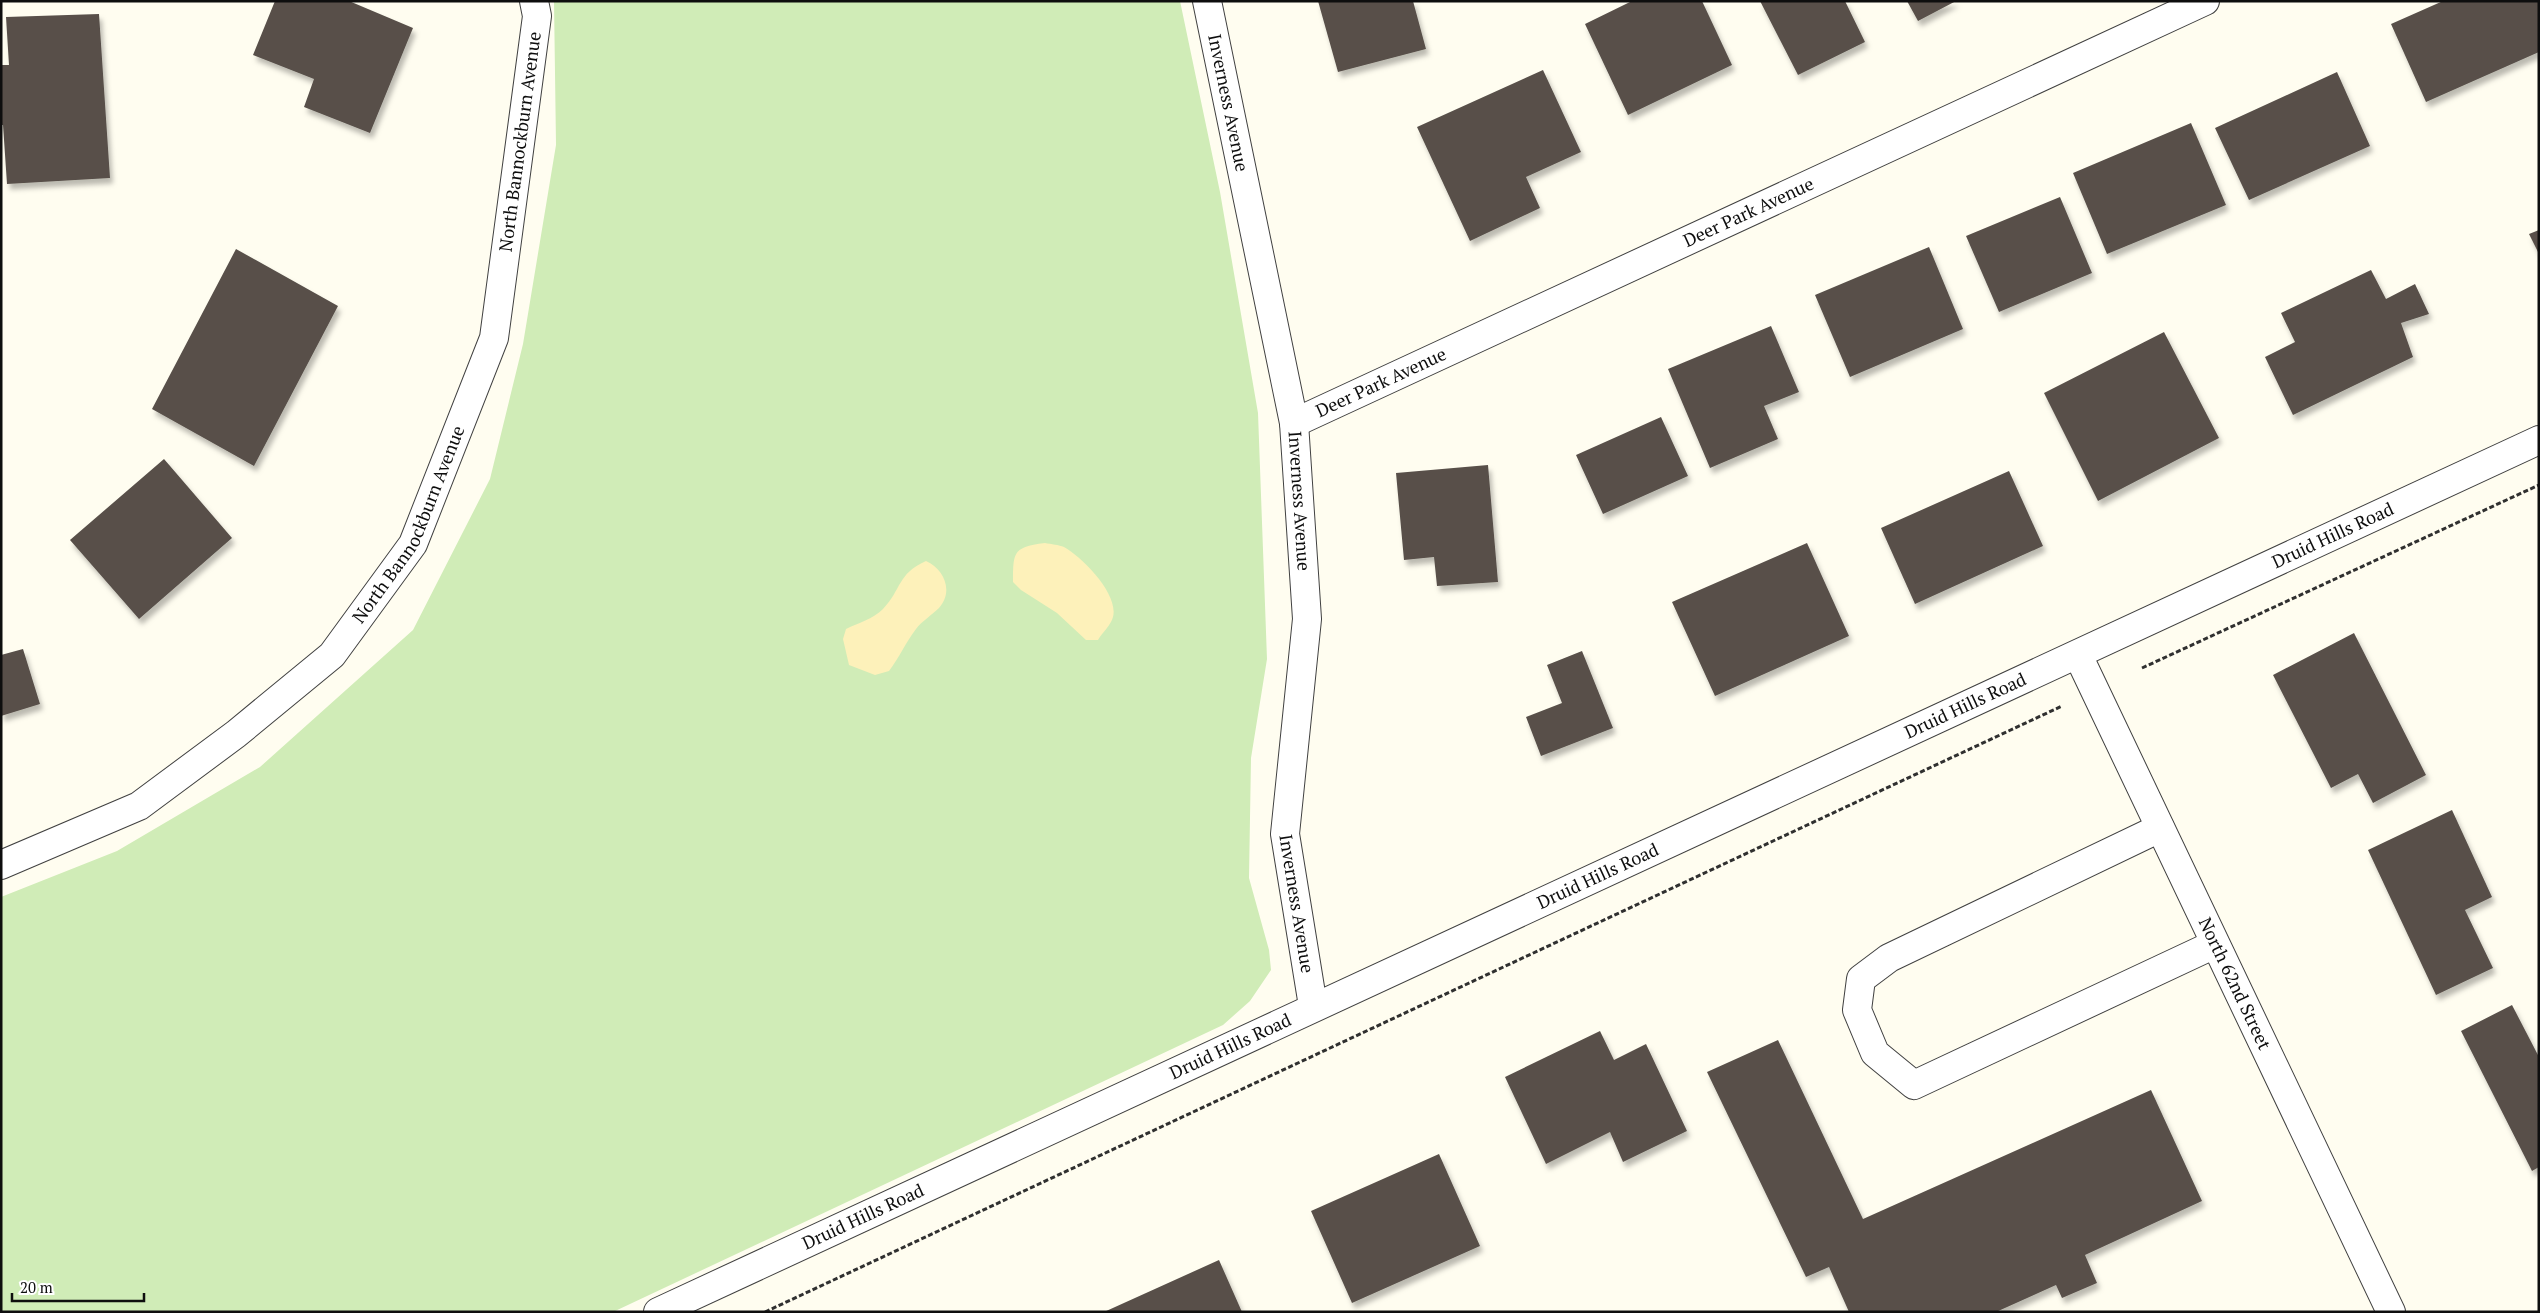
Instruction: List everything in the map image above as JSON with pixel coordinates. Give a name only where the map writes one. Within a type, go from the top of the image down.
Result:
[{"type":"street","name":"North Bannockburn Avenue","points":[[1,864],[139,806],[236,734],[332,655],[414,544],[494,338],[537,16],[534,1]]},
{"type":"street","name":"Inverness Avenue","points":[[1207,1],[1294,424],[1307,619],[1284,834],[1313,1006]]},
{"type":"street","name":"Deer Park Avenue","points":[[1294,424],[2205,1]]},
{"type":"street","name":"Druid Hills Road","points":[[658,1312],[1313,1006],[2539,440]]},
{"type":"street","name":"North 62nd Street","points":[[2078,654],[2390,1312]]},
{"type":"street","points":[[2160,828],[1889,958],[1861,980],[1856,1010],[1875,1052],[1914,1085],[2215,944]]},
{"type":"path","points":[[765,1312],[2094,690],[2539,485]]},
{"type":"green space","points":[[554,1],[1180,1],[1220,192],[1258,413],[1267,659],[1251,758],[1249,878],[1269,950],[1271,970],[1250,1001],[1223,1025],[613,1312],[1,1312],[1,897],[117,851],[260,767],[413,630],[490,479],[523,344],[556,145]]},
{"type":"sand","points":[[1045,543],[1062,546],[1072,552],[1089,567],[1105,587],[1113,608],[1113,617],[1098,640],[1086,640],[1057,613],[1021,590],[1013,582],[1017,553],[1026,547]]},
{"type":"sand","points":[[926,561],[938,569],[945,581],[946,595],[939,608],[916,629],[889,671],[875,675],[849,665],[843,639],[846,629],[870,618],[883,609],[910,571]]},
{"type":"building","points":[[275,1],[349,1],[413,28],[370,133],[304,107],[314,79],[253,55]]},
{"type":"building","points":[[1318,1],[1413,1],[1426,49],[1338,72]]},
{"type":"building","points":[[1632,1],[1702,1],[1732,65],[1628,115],[1585,24]]},
{"type":"building","points":[[1760,1],[1845,1],[1865,42],[1798,75]]},
{"type":"building","points":[[1907,1],[1956,1],[1918,21]]},
{"type":"building","points":[[2443,1],[2539,1],[2539,52],[2426,102],[2391,24]]},
{"type":"building","points":[[99,14],[110,178],[7,184],[3,125],[1,125],[1,65],[9,65],[6,17]]},
{"type":"building","points":[[1543,70],[1581,152],[1526,177],[1540,208],[1470,241],[1417,127]]},
{"type":"building","points":[[2337,72],[2370,146],[2249,200],[2215,128]]},
{"type":"building","points":[[2191,123],[2226,205],[2107,254],[2073,173]]},
{"type":"building","points":[[2060,197],[2092,273],[1999,312],[1966,236]]},
{"type":"building","points":[[2539,230],[2539,254],[2529,234]]},
{"type":"building","points":[[1929,247],[1963,329],[1850,377],[1815,295]]},
{"type":"building","points":[[236,249],[338,306],[254,466],[152,409]]},
{"type":"building","points":[[2371,270],[2386,299],[2415,284],[2429,314],[2401,323],[2413,357],[2293,415],[2265,357],[2295,342],[2281,313]]},
{"type":"building","points":[[1771,326],[1799,392],[1764,406],[1778,439],[1710,468],[1668,369]]},
{"type":"building","points":[[2164,332],[2219,438],[2098,501],[2044,393]]},
{"type":"building","points":[[1661,417],[1688,476],[1603,514],[1576,455]]},
{"type":"building","points":[[164,459],[232,538],[139,619],[70,540]]},
{"type":"building","points":[[1488,465],[1498,582],[1437,586],[1434,557],[1404,560],[1396,473]]},
{"type":"building","points":[[2009,471],[2043,546],[1915,604],[1881,528]]},
{"type":"building","points":[[1807,543],[1849,636],[1715,696],[1672,602]]},
{"type":"building","points":[[2354,633],[2426,775],[2373,803],[2358,774],[2331,788],[2273,675]]},
{"type":"building","points":[[23,649],[40,704],[1,716],[1,655]]},
{"type":"building","points":[[1582,651],[1613,728],[1541,756],[1526,717],[1562,703],[1547,665]]},
{"type":"building","points":[[2452,810],[2492,897],[2465,910],[2493,968],[2436,995],[2368,850]]},
{"type":"building","points":[[2512,1005],[2539,1057],[2539,1167],[2532,1171],[2461,1031]]},
{"type":"building","points":[[1600,1031],[1614,1060],[1646,1044],[1687,1131],[1623,1162],[1610,1132],[1546,1164],[1505,1077]]},
{"type":"building","points":[[1778,1040],[1863,1219],[2151,1090],[2202,1201],[2085,1255],[2097,1283],[2062,1298],[2056,1285],[1996,1312],[1849,1312],[1829,1267],[1806,1277],[1707,1072]]},
{"type":"building","points":[[1439,1154],[1480,1246],[1352,1303],[1311,1211]]},
{"type":"building","points":[[1219,1260],[1242,1312],[1104,1312]]}]
